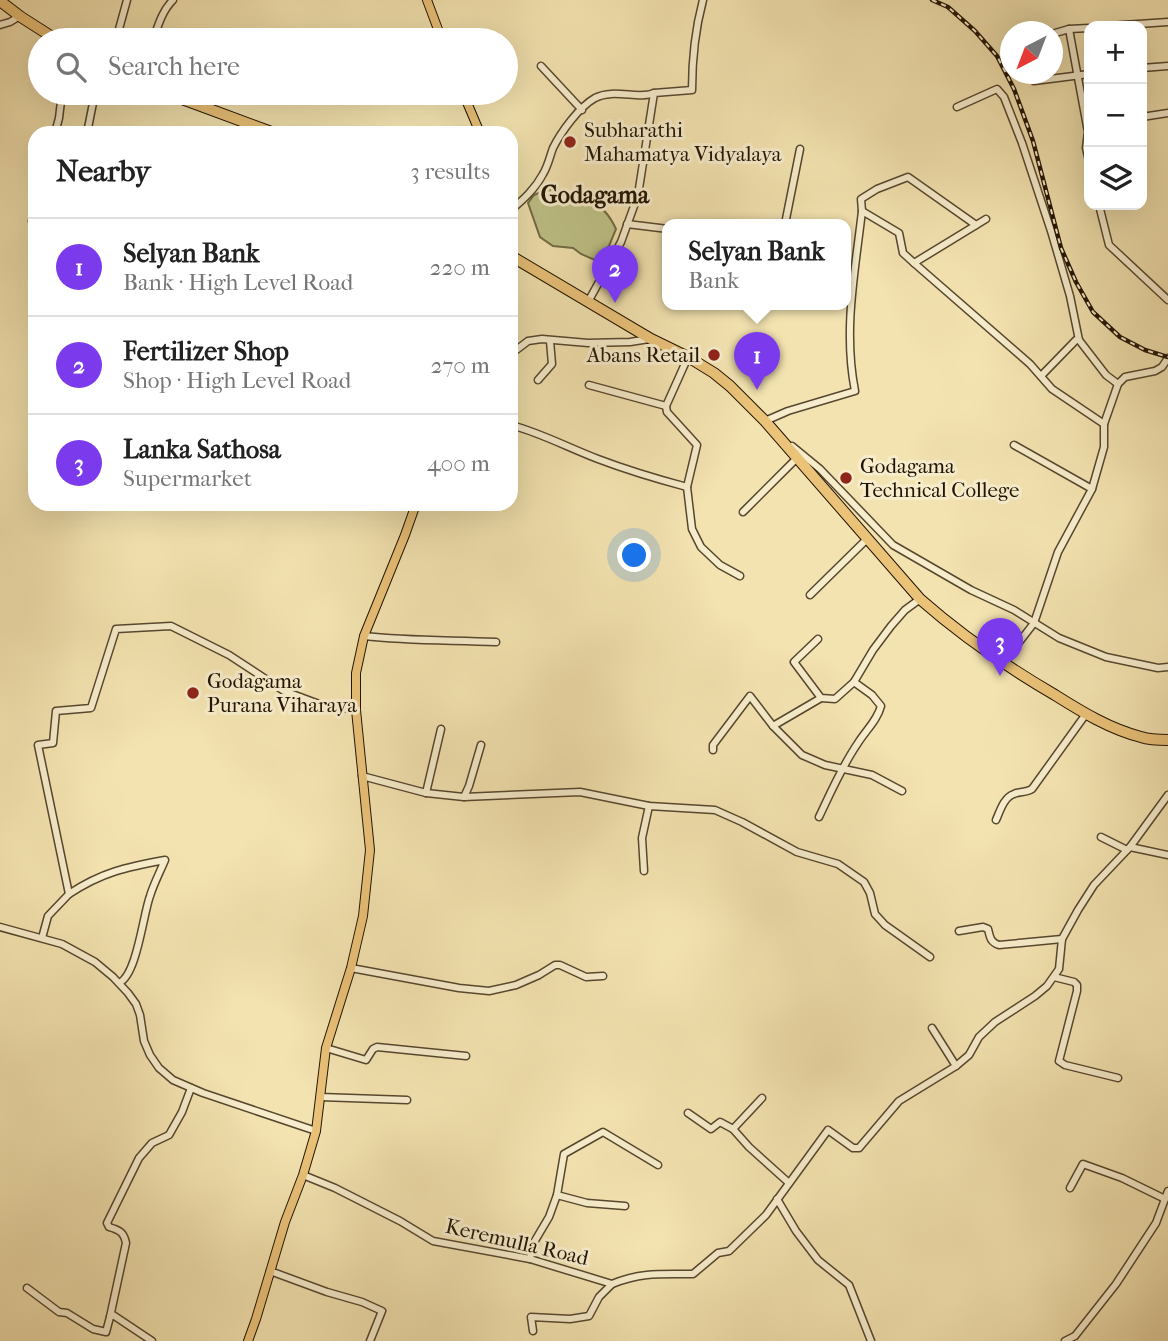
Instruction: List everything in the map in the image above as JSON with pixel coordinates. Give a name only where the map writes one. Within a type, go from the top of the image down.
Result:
[{"type":"highway","points":[[0,1],[38,28]]},
{"type":"highway","points":[[198,105],[255,126]]},
{"type":"highway","points":[[518,260],[651,339],[688,357],[730,386],[768,425],[920,600],[939,616],[1003,663],[1086,714],[1143,738],[1168,740]]},
{"type":"main road","points":[[427,0],[438,28]]},
{"type":"main road","points":[[468,105],[477,126]]},
{"type":"main road","points":[[248,1341],[316,1131],[326,1048],[351,968],[363,916],[370,850],[356,710],[356,673],[364,636],[414,511]]},
{"type":"street","points":[[119,28],[127,0]]},
{"type":"street","points":[[157,28],[168,4],[173,0]]},
{"type":"street","points":[[518,204],[530,194],[544,173],[554,146],[576,114],[596,98],[620,93],[649,96],[654,93],[692,90],[692,61],[702,0]]},
{"type":"street","points":[[0,25],[20,16]]},
{"type":"street","points":[[1147,23],[1168,22]]},
{"type":"street","points":[[1063,31],[1084,28]]},
{"type":"street","points":[[1069,29],[1084,104]]},
{"type":"street","points":[[541,66],[582,110]]},
{"type":"street","points":[[1147,68],[1168,66]]},
{"type":"street","points":[[1063,77],[1084,74]]},
{"type":"street","points":[[957,107],[997,89],[1004,97],[1051,231],[1070,296],[1079,340],[1107,375],[1118,384]]},
{"type":"street","points":[[588,302],[615,253],[638,195],[654,93]]},
{"type":"street","points":[[57,126],[61,105]]},
{"type":"street","points":[[89,126],[93,105]]},
{"type":"street","points":[[1147,116],[1168,113]]},
{"type":"street","points":[[786,219],[800,149]]},
{"type":"street","points":[[851,303],[862,211],[861,199],[877,189],[908,177],[976,225]]},
{"type":"street","points":[[1101,210],[1109,246],[1168,300]]},
{"type":"street","points":[[862,211],[899,233],[903,253],[1030,364],[1052,389],[1104,424]]},
{"type":"street","points":[[914,263],[986,219]]},
{"type":"street","points":[[627,224],[662,228]]},
{"type":"street","points":[[850,310],[850,366],[855,391],[788,411],[768,425],[820,469],[893,545],[971,590],[1014,610],[1059,638],[1105,657],[1168,667]]},
{"type":"street","points":[[518,349],[528,341],[542,339],[588,343],[651,339]]},
{"type":"street","points":[[1041,376],[1079,340]]},
{"type":"street","points":[[538,380],[552,364],[550,341]]},
{"type":"street","points":[[688,357],[666,406],[667,412],[697,445],[687,487],[692,529],[701,547],[720,565],[740,576]]},
{"type":"street","points":[[1003,663],[1034,623],[1058,552],[1092,489],[1104,447],[1104,424],[1118,384],[1125,377],[1155,371],[1162,367],[1168,358]]},
{"type":"street","points":[[589,385],[666,406]]},
{"type":"street","points":[[518,427],[597,458],[687,487]]},
{"type":"street","points":[[1014,445],[1092,489]]},
{"type":"street","points":[[743,512],[796,459]]},
{"type":"street","points":[[810,596],[867,539]]},
{"type":"street","points":[[773,726],[821,698],[835,699],[854,682],[891,626],[905,610],[920,600]]},
{"type":"street","points":[[69,894],[38,746],[53,743],[56,711],[91,708],[116,629],[171,626],[229,655],[284,691],[319,704],[356,710]]},
{"type":"street","points":[[364,636],[405,640],[496,642]]},
{"type":"street","points":[[818,639],[794,662],[821,698]]},
{"type":"street","points":[[820,817],[843,768],[878,717],[881,706],[872,695],[854,682]]},
{"type":"street","points":[[713,750],[713,745],[750,696],[773,726],[802,755],[825,765],[872,775],[902,791]]},
{"type":"street","points":[[996,820],[1010,796],[1032,789],[1086,714]]},
{"type":"street","points":[[426,793],[441,729]]},
{"type":"street","points":[[464,797],[481,745]]},
{"type":"street","points":[[362,776],[426,793],[464,797],[580,792],[649,806],[715,810],[797,852],[838,864],[864,882],[875,914],[885,925],[930,957]]},
{"type":"street","points":[[1118,1078],[1065,1065],[1059,1061],[1077,985],[1054,977],[1059,969],[1062,939],[1094,885],[1129,848],[1168,795]]},
{"type":"street","points":[[644,871],[642,838],[649,806]]},
{"type":"street","points":[[1101,837],[1129,848],[1168,855]]},
{"type":"street","points":[[42,938],[47,916],[69,894],[104,874],[129,866],[165,860],[149,897],[132,968],[125,981],[119,983]]},
{"type":"street","points":[[0,926],[62,944],[94,962],[119,983],[136,1004],[144,1041],[159,1068],[173,1080],[316,1131]]},
{"type":"street","points":[[959,931],[983,927],[988,929],[993,943],[999,945],[1062,939]]},
{"type":"street","points":[[351,968],[489,991],[516,985],[555,965],[586,977],[603,976]]},
{"type":"street","name":"Keremulla Road","points":[[533,1331],[531,1317],[570,1319],[589,1316],[599,1297],[612,1284],[649,1273],[693,1274],[718,1253],[729,1251],[766,1215],[828,1130],[853,1149],[859,1148],[899,1101],[956,1066],[969,1055],[979,1037],[995,1022],[1035,996],[1054,977]]},
{"type":"street","points":[[932,1028],[956,1066]]},
{"type":"street","points":[[326,1048],[366,1060],[377,1047],[466,1056]]},
{"type":"street","points":[[103,1341],[126,1243],[124,1235],[109,1227],[107,1223],[138,1158],[152,1143],[169,1135],[191,1088]]},
{"type":"street","points":[[320,1097],[407,1100]]},
{"type":"street","points":[[733,1129],[762,1098]]},
{"type":"street","points":[[688,1114],[711,1129],[720,1122],[733,1129],[789,1183]]},
{"type":"street","points":[[530,1259],[533,1244],[550,1217],[564,1154],[603,1132],[658,1165]]},
{"type":"street","points":[[1070,1188],[1083,1164],[1122,1178],[1165,1199]]},
{"type":"street","name":"Keremulla Road","points":[[303,1175],[335,1188],[433,1241],[530,1259],[612,1284]]},
{"type":"street","points":[[1065,1341],[1075,1336],[1116,1284],[1156,1223],[1168,1191]]},
{"type":"street","points":[[557,1195],[587,1203],[625,1206]]},
{"type":"street","points":[[777,1199],[818,1260],[849,1285],[871,1341]]},
{"type":"street","points":[[270,1271],[382,1311],[370,1341]]},
{"type":"street","points":[[27,1288],[59,1312],[67,1313],[93,1329],[106,1332]]},
{"type":"street","points":[[110,1317],[113,1315],[152,1341]]},
{"type":"green space","points":[[547,189],[588,198],[604,210],[616,229],[609,246],[595,260],[573,248],[553,246],[540,237],[528,203],[534,195]]},
{"type":"railway","points":[[932,0],[948,7],[975,31],[997,56],[1014,89],[1033,141],[1061,248],[1093,312],[1120,337],[1145,350],[1168,357]]},
{"type":"place","name":"Subharathi Mahamatya Vidyalaya","points":[[570,142]]},
{"type":"place","name":"Fertilizer Shop","points":[[615,303]]},
{"type":"place","name":"Abans Retail","points":[[714,355]]},
{"type":"place","name":"Selyan Bank","points":[[757,390]]},
{"type":"place","name":"Godagama Technical College","points":[[846,478]]},
{"type":"place","name":"Lanka Sathosa","points":[[1000,676]]},
{"type":"place","name":"Godagama Purana Viharaya","points":[[193,693]]},
{"type":"district","name":"Godagama","points":[[595,195]]}]
